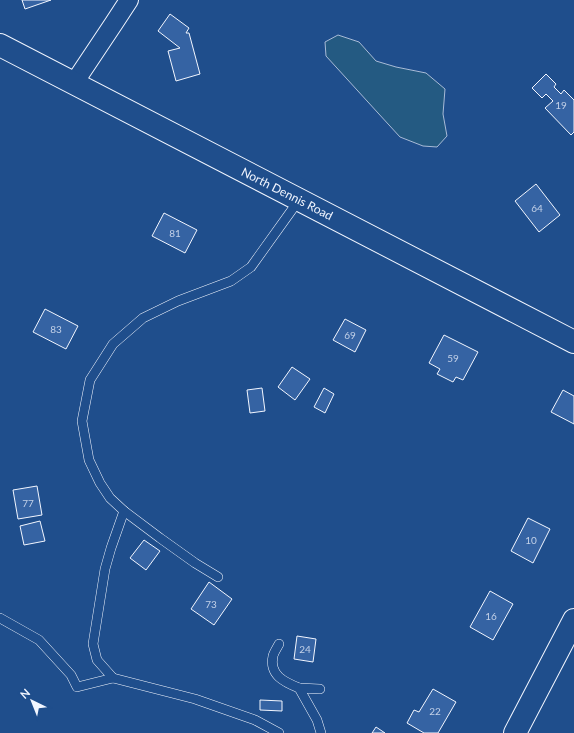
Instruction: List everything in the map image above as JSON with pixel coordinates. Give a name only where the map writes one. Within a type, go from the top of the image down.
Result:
[{"type":"main road","name":"North Dennis Road","points":[[0,45],[574,342]]},
{"type":"main road","points":[[514,733],[574,620]]},
{"type":"street","points":[[74,83],[129,0]]},
{"type":"lane","points":[[218,577],[186,556],[124,511],[110,498],[100,483],[89,460],[82,421],[90,380],[113,344],[143,318],[178,301],[231,281],[251,267],[299,200]]},
{"type":"lane","points":[[113,678],[97,660],[93,644],[105,569],[110,548],[124,511]]},
{"type":"lane","points":[[0,618],[39,640],[71,675],[77,687],[113,678],[195,699],[255,720],[279,733]]},
{"type":"lane","points":[[279,644],[273,655],[273,667],[277,675],[286,683],[299,688],[320,689]]},
{"type":"lane","points":[[299,688],[316,720],[321,733]]},
{"type":"shaded area","points":[[338,35],[359,42],[376,61],[426,73],[445,89],[443,114],[447,136],[437,147],[423,146],[400,137],[326,56],[325,42]]},
{"type":"building","points":[[22,0],[51,0],[25,9]]},
{"type":"building","points":[[170,14],[189,28],[186,33],[189,33],[200,74],[176,81],[168,51],[180,48],[158,31]]},
{"type":"building","points":[[546,74],[556,84],[554,87],[561,94],[564,90],[574,100],[574,132],[571,135],[545,108],[553,101],[546,94],[542,98],[532,88]]},
{"type":"building","points":[[536,184],[560,215],[539,232],[515,201]]},
{"type":"building","points":[[164,213],[197,230],[185,253],[152,236]]},
{"type":"building","points":[[45,309],[78,326],[66,349],[33,332]]},
{"type":"building","points":[[345,319],[366,330],[355,352],[333,340]]},
{"type":"building","points":[[444,335],[478,352],[463,380],[456,377],[453,382],[437,374],[440,369],[429,363]]},
{"type":"building","points":[[292,367],[310,379],[295,400],[278,387]]},
{"type":"building","points":[[262,388],[265,411],[250,413],[247,390]]},
{"type":"building","points":[[324,388],[334,394],[325,413],[314,407]]},
{"type":"building","points":[[563,390],[574,396],[574,424],[551,412]]},
{"type":"building","points":[[37,486],[42,515],[18,519],[13,490]]},
{"type":"building","points":[[528,518],[550,529],[533,563],[511,551]]},
{"type":"building","points":[[40,521],[45,541],[24,545],[20,526]]},
{"type":"building","points":[[144,540],[160,551],[146,570],[130,558]]},
{"type":"building","points":[[209,582],[232,599],[214,625],[191,609]]},
{"type":"building","points":[[490,591],[513,604],[493,640],[470,627]]},
{"type":"building","points":[[297,636],[316,639],[313,662],[294,659]]},
{"type":"building","points":[[433,689],[456,702],[438,733],[424,733],[407,723],[414,710],[419,712]]},
{"type":"building","points":[[260,700],[282,701],[282,711],[260,710]]},
{"type":"building","points":[[376,727],[385,733],[372,733]]}]
